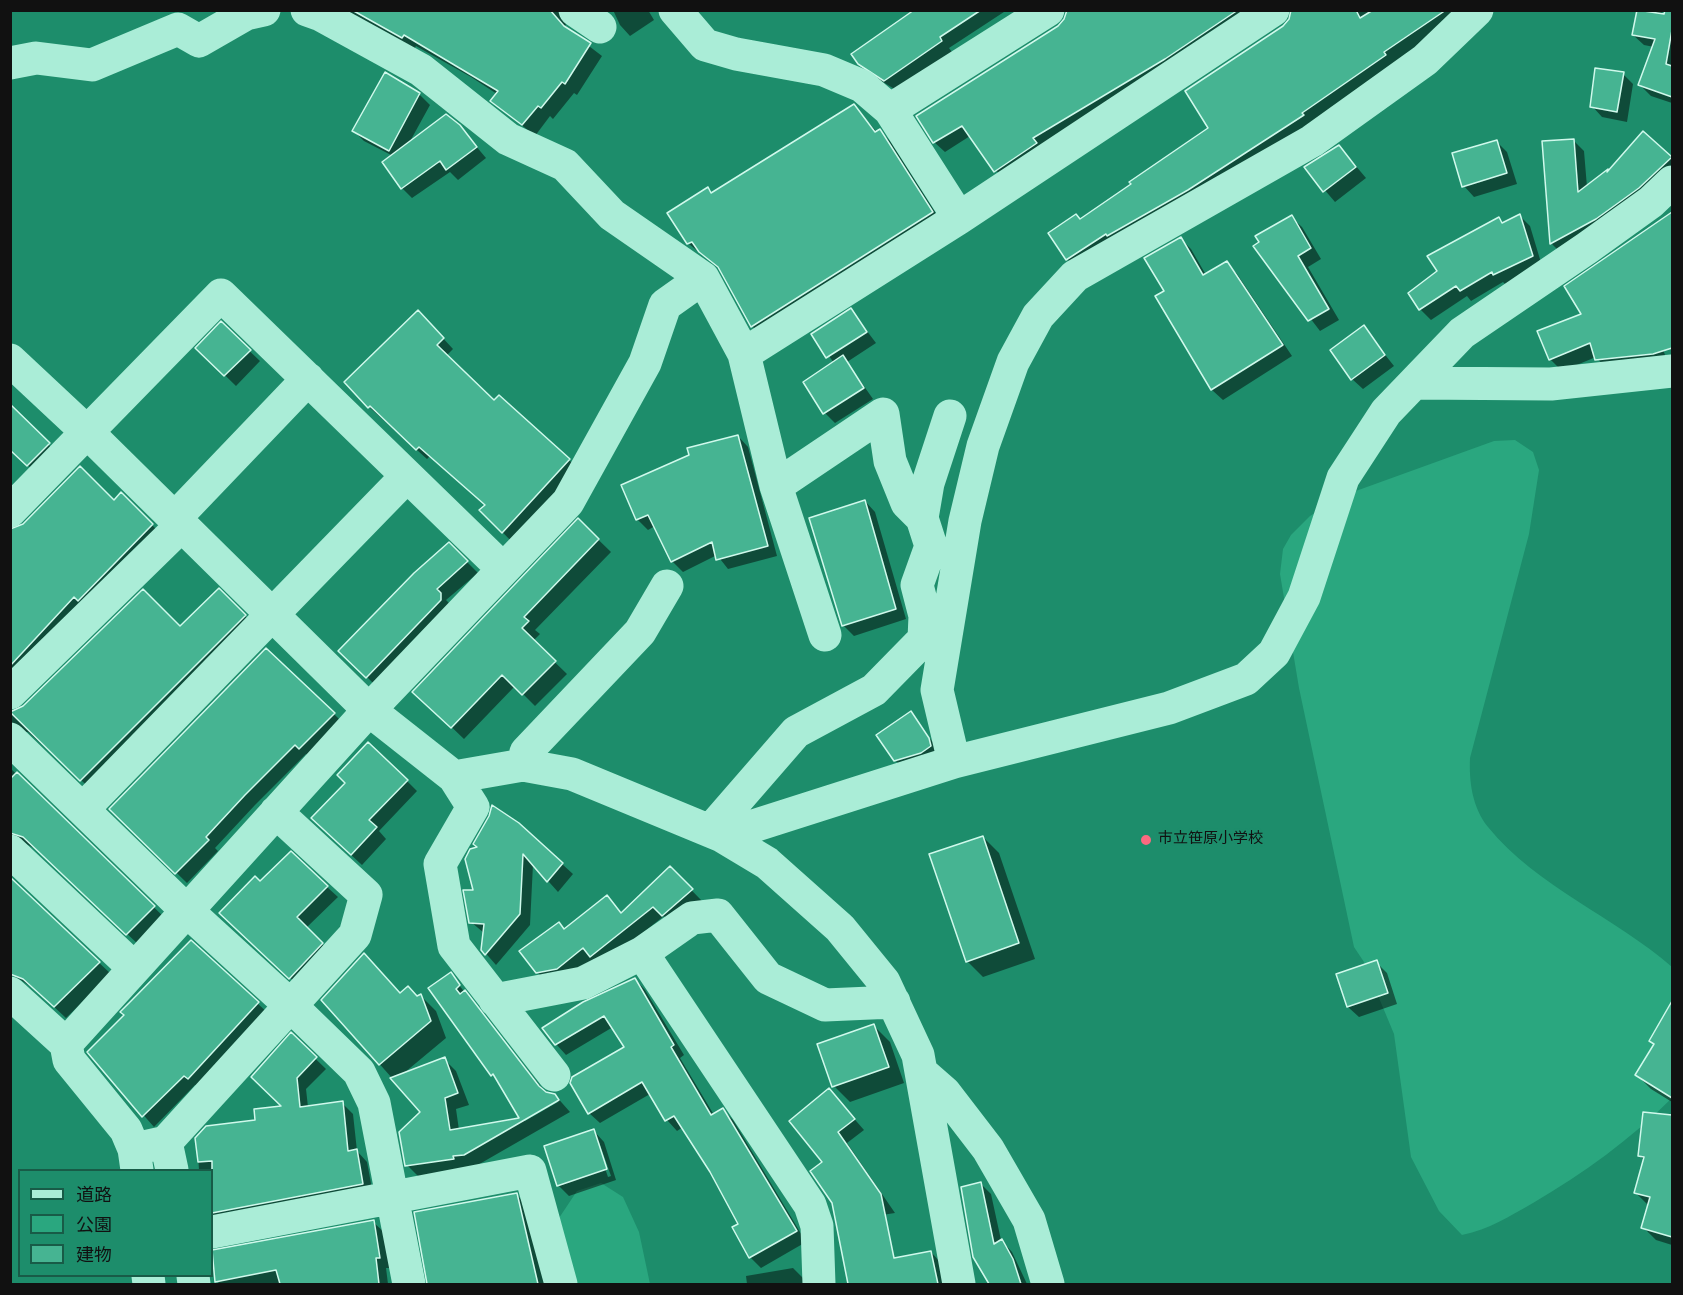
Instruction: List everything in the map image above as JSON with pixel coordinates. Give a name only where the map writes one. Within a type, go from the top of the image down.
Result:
[{"type":"street","points":[[10,63],[36,58],[92,65],[181,20],[199,41],[246,14],[264,10]]},
{"type":"street","points":[[307,10],[321,15],[421,70],[508,139],[565,165],[612,215],[703,278],[720,305],[744,354],[776,486],[825,635]]},
{"type":"street","points":[[675,10],[705,45],[736,54],[824,70],[862,86],[890,110],[959,218]]},
{"type":"street","points":[[890,110],[1048,10]]},
{"type":"street","points":[[744,354],[959,218],[1273,10]]},
{"type":"street","points":[[954,762],[937,690],[965,521],[983,446],[1013,362],[1038,316],[1075,276],[1312,141],[1425,60],[1477,10]]},
{"type":"street","points":[[716,834],[954,762],[1169,708],[1246,679],[1274,653],[1304,597],[1343,478],[1386,412],[1462,333],[1651,202],[1672,182]]},
{"type":"street","points":[[66,1044],[369,710],[502,568],[568,502],[645,363],[665,306],[703,278]]},
{"type":"street","points":[[10,511],[221,295],[502,568]]},
{"type":"street","points":[[10,360],[87,432],[369,710],[454,777],[473,807],[440,864],[454,946],[554,1075]]},
{"type":"street","points":[[1416,383],[1551,384],[1672,371]]},
{"type":"street","points":[[10,693],[178,521],[308,380]]},
{"type":"street","points":[[716,834],[796,732],[874,690],[924,639],[925,616],[917,585],[931,546],[922,518],[907,502],[890,461],[883,414],[776,486]]},
{"type":"street","points":[[922,518],[928,483],[950,416]]},
{"type":"street","points":[[83,809],[407,476]]},
{"type":"street","points":[[523,765],[526,752],[640,632],[667,586]]},
{"type":"street","points":[[10,739],[186,910],[359,1072],[374,1102],[409,1284]]},
{"type":"street","points":[[454,777],[523,765],[572,774],[716,834],[767,863],[840,928],[885,982],[918,1055],[959,1284]]},
{"type":"street","points":[[10,993],[66,1044],[69,1060],[126,1130],[136,1160],[169,1156],[290,1005],[355,935],[366,895],[276,812]]},
{"type":"street","points":[[10,850],[134,968]]},
{"type":"street","points":[[495,1000],[583,983],[642,953],[692,918],[718,915],[768,978],[825,1005],[894,1002]]},
{"type":"street","points":[[642,953],[810,1205],[817,1226],[819,1284]]},
{"type":"street","points":[[921,1072],[945,1093],[988,1149],[1029,1220],[1048,1284]]},
{"type":"street","points":[[213,1232],[530,1171],[561,1284]]},
{"type":"green space","points":[[1515,440],[1533,452],[1539,470],[1529,534],[1470,758],[1473,794],[1478,811],[1488,827],[1529,867],[1626,932],[1672,967],[1672,1098],[1606,1155],[1570,1180],[1499,1222],[1462,1235],[1439,1211],[1411,1157],[1394,1034],[1364,962],[1354,947],[1299,688],[1280,574],[1283,549],[1291,535],[1310,516],[1342,496],[1494,441]]},
{"type":"green space","points":[[601,1183],[623,1197],[639,1232],[650,1284],[561,1284],[555,1224],[577,1191]]},
{"type":"building","points":[[352,10],[550,10],[564,26],[591,43],[565,84],[562,82],[541,108],[538,106],[522,125],[490,101],[498,91],[404,35],[402,38]]},
{"type":"building","points":[[914,10],[981,10],[940,37],[942,41],[884,81],[858,64],[851,54]]},
{"type":"building","points":[[1067,10],[1238,10],[1165,59],[1033,138],[1037,143],[994,172],[962,126],[933,143],[916,116],[1058,26]]},
{"type":"building","points":[[1291,10],[1356,10],[1360,18],[1373,10],[1446,10],[1384,52],[1386,55],[1302,113],[1304,115],[1188,190],[1107,236],[1106,234],[1066,260],[1048,233],[1076,214],[1080,219],[1208,128],[1185,91],[1283,26],[1289,19]]},
{"type":"building","points":[[1637,10],[1664,14],[1665,10],[1672,11],[1672,30],[1666,64],[1672,66],[1672,97],[1638,85],[1655,39],[1632,35]]},
{"type":"building","points":[[1595,68],[1624,72],[1617,112],[1590,107]]},
{"type":"building","points":[[385,72],[420,93],[389,151],[352,131]]},
{"type":"building","points":[[854,104],[875,132],[880,129],[933,212],[751,327],[718,267],[699,252],[692,242],[687,244],[667,213],[708,187],[711,193]]},
{"type":"building","points":[[446,114],[460,125],[477,147],[446,170],[440,161],[401,189],[382,162]]},
{"type":"building","points":[[1643,131],[1672,157],[1639,188],[1596,219],[1550,244],[1542,141],[1574,139],[1578,192],[1608,169],[1607,172]]},
{"type":"building","points":[[1497,140],[1507,173],[1462,187],[1452,153]]},
{"type":"building","points":[[1339,145],[1356,167],[1323,192],[1304,167]]},
{"type":"building","points":[[1672,212],[1672,348],[1653,354],[1595,360],[1590,343],[1549,360],[1537,331],[1581,314],[1564,286]]},
{"type":"building","points":[[1520,214],[1533,256],[1493,275],[1492,272],[1460,291],[1456,286],[1419,310],[1408,293],[1437,271],[1427,256],[1499,217],[1502,223]]},
{"type":"building","points":[[1292,215],[1311,248],[1298,256],[1329,309],[1308,321],[1253,246],[1259,242],[1255,236]]},
{"type":"building","points":[[1181,237],[1203,275],[1227,261],[1283,345],[1211,390],[1155,296],[1164,291],[1144,258]]},
{"type":"building","points":[[851,308],[867,332],[826,358],[811,334]]},
{"type":"building","points":[[418,310],[444,338],[437,345],[494,400],[499,395],[570,459],[502,533],[479,510],[485,505],[419,447],[416,450],[370,406],[368,408],[344,382]]},
{"type":"building","points":[[221,321],[251,350],[224,376],[195,348]]},
{"type":"building","points":[[1364,325],[1385,355],[1351,380],[1330,350]]},
{"type":"building","points":[[843,355],[864,388],[823,414],[803,382]]},
{"type":"building","points":[[10,404],[50,443],[27,466],[10,450]]},
{"type":"building","points":[[738,435],[768,546],[716,560],[712,542],[671,562],[648,515],[636,520],[621,485],[689,455],[687,448]]},
{"type":"building","points":[[80,466],[114,500],[121,492],[153,524],[78,601],[74,597],[10,666],[10,529],[23,524]]},
{"type":"building","points":[[865,500],[896,609],[842,626],[809,518]]},
{"type":"building","points":[[578,518],[599,539],[524,617],[529,621],[522,628],[556,661],[522,695],[502,675],[451,728],[412,692]]},
{"type":"building","points":[[449,542],[468,561],[437,589],[441,593],[441,600],[366,678],[338,651],[414,573]]},
{"type":"building","points":[[219,588],[246,615],[80,781],[10,712],[23,706],[143,589],[180,626]]},
{"type":"building","points":[[266,648],[335,713],[299,749],[295,745],[245,795],[206,837],[209,840],[175,874],[109,809]]},
{"type":"building","points":[[911,711],[929,738],[931,746],[921,753],[894,761],[876,735]]},
{"type":"building","points":[[368,742],[408,780],[369,820],[377,827],[351,855],[311,818],[345,783],[337,775]]},
{"type":"building","points":[[17,772],[155,906],[126,935],[23,837],[10,833],[10,779]]},
{"type":"building","points":[[492,805],[519,823],[563,863],[547,882],[523,854],[520,914],[485,955],[481,950],[484,924],[469,923],[463,890],[473,890],[465,859],[470,849],[477,847],[473,844],[489,816]]},
{"type":"building","points":[[983,836],[1019,943],[966,962],[929,854]]},
{"type":"building","points":[[291,851],[328,886],[297,917],[323,943],[289,979],[219,913],[255,876],[260,881]]},
{"type":"building","points":[[670,866],[693,889],[662,916],[653,907],[590,957],[583,948],[557,969],[536,973],[519,951],[559,922],[564,929],[607,895],[621,913]]},
{"type":"building","points":[[10,877],[100,962],[54,1007],[23,979],[10,974]]},
{"type":"building","points":[[191,940],[259,1002],[188,1079],[184,1076],[142,1117],[87,1052],[124,1015],[120,1012]]},
{"type":"building","points":[[364,953],[400,993],[408,986],[417,996],[421,994],[431,1021],[379,1065],[321,1000]]},
{"type":"building","points":[[1377,960],[1388,993],[1347,1007],[1336,974]]},
{"type":"building","points":[[451,972],[460,985],[456,989],[460,994],[465,990],[539,1086],[546,1092],[555,1094],[559,1100],[464,1155],[453,1156],[454,1159],[405,1166],[399,1132],[420,1112],[390,1078],[445,1057],[458,1093],[445,1098],[450,1130],[519,1118],[493,1074],[491,1076],[428,988]]},
{"type":"building","points":[[635,978],[674,1045],[671,1047],[711,1115],[723,1108],[797,1231],[749,1258],[732,1227],[738,1224],[710,1172],[674,1116],[665,1121],[642,1082],[588,1114],[570,1083],[572,1077],[624,1047],[604,1016],[555,1045],[542,1028],[583,1002]]},
{"type":"building","points":[[1672,1001],[1672,1098],[1635,1075],[1654,1044],[1649,1041]]},
{"type":"building","points":[[874,1024],[889,1067],[832,1087],[817,1044]]},
{"type":"building","points":[[291,1032],[317,1057],[297,1078],[300,1107],[343,1101],[348,1151],[357,1149],[363,1184],[213,1213],[212,1161],[198,1162],[195,1138],[206,1126],[255,1120],[254,1109],[281,1106],[251,1077]]},
{"type":"building","points":[[829,1088],[855,1119],[838,1132],[881,1194],[894,1258],[931,1251],[938,1284],[848,1284],[832,1203],[810,1171],[822,1162],[789,1121]]},
{"type":"building","points":[[1643,1112],[1672,1115],[1672,1237],[1641,1228],[1650,1197],[1634,1193],[1644,1157],[1638,1156]]},
{"type":"building","points":[[594,1129],[607,1169],[557,1186],[544,1146]]},
{"type":"building","points":[[981,1182],[994,1244],[1002,1239],[1013,1259],[1021,1284],[989,1284],[973,1257],[961,1187]]},
{"type":"building","points":[[517,1193],[538,1284],[427,1284],[414,1212]]},
{"type":"building","points":[[374,1220],[380,1258],[376,1258],[379,1284],[280,1284],[276,1270],[215,1282],[213,1250]]},
{"type":"place","name":"市立笹原小学校","points":[[1146,840]]}]
